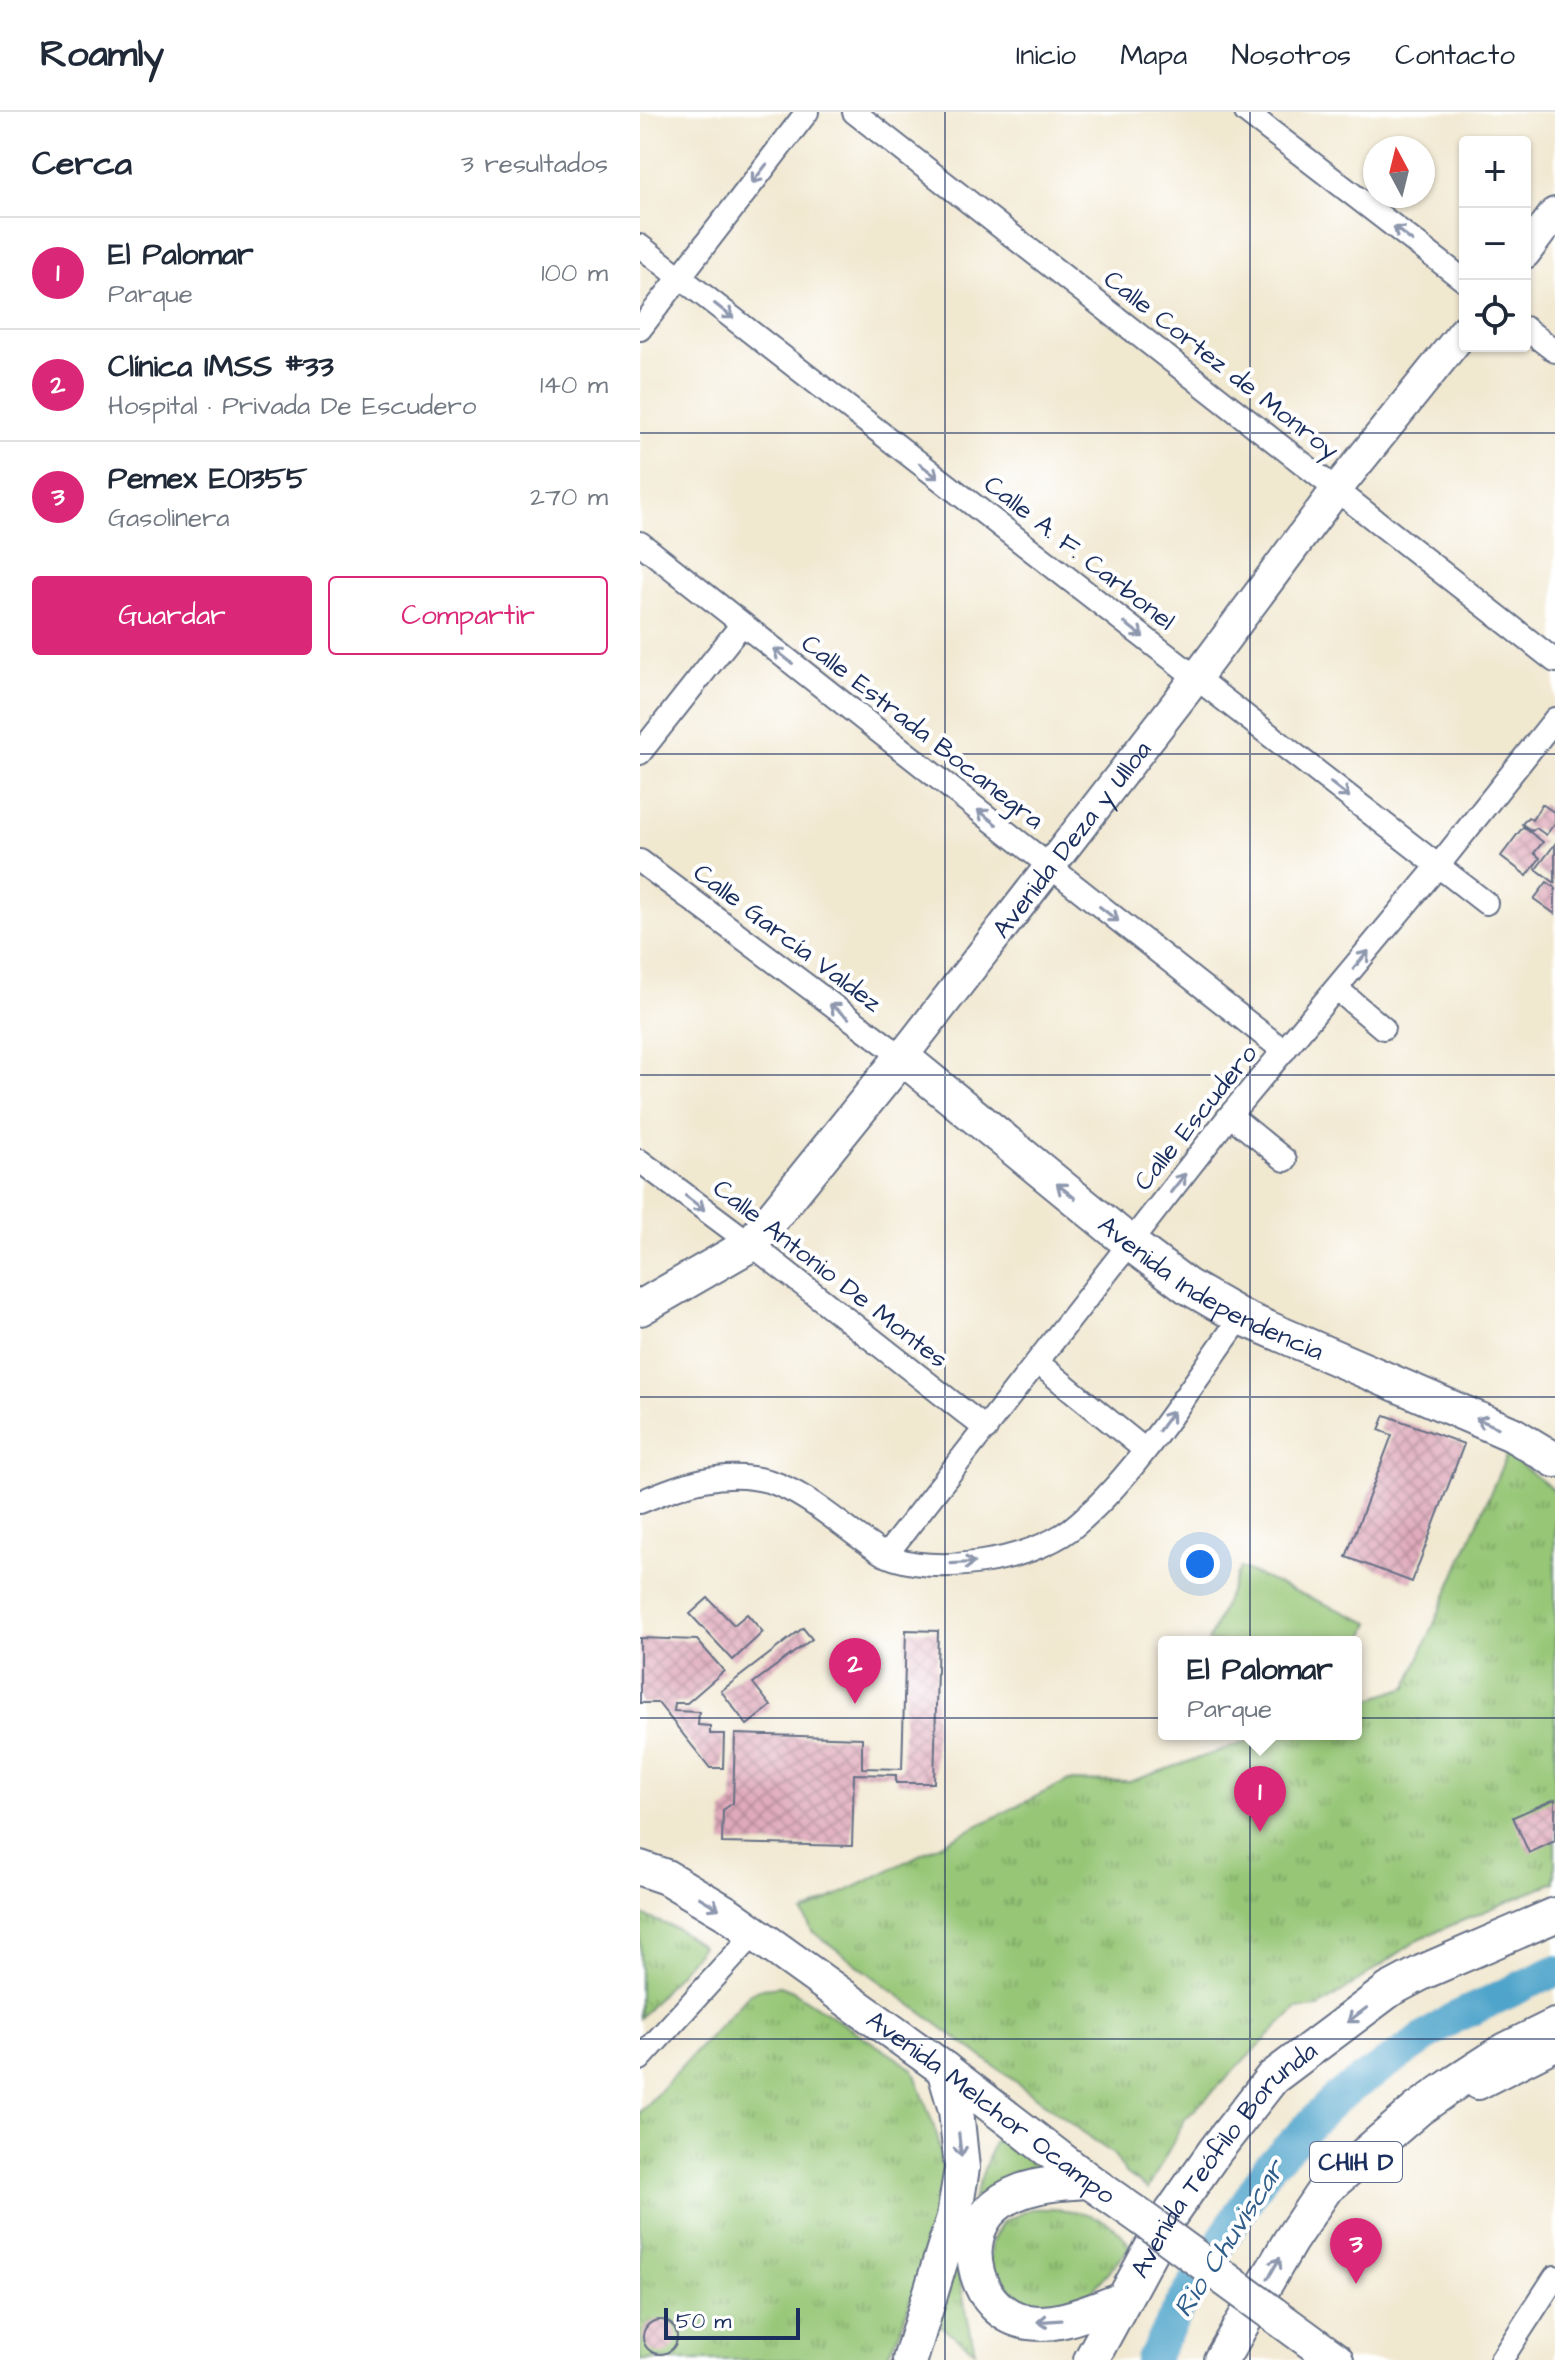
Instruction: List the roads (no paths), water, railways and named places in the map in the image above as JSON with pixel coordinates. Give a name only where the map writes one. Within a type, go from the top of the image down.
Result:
[{"type":"main road","points":[[1531,245],[1555,213]]},
{"type":"main road","name":"Avenida Deza y Ulloa","points":[[640,1308],[751,1244],[902,1057],[1196,678],[1336,490],[1459,337]]},
{"type":"main road","name":"Avenida Independencia","points":[[902,1057],[1187,1286],[1241,1317],[1512,1434],[1555,1460]]},
{"type":"main road","name":"Avenida Melchor Ocampo","points":[[640,1868],[666,1877],[755,1933],[1336,2360]]},
{"type":"main road","name":"Avenida Teófilo Borunda","points":[[1389,1990],[1548,1913]]},
{"type":"main road","name":"Avenida Teófilo Borunda","points":[[1091,2360],[1168,2218],[1272,2078],[1389,1990],[1433,1951],[1548,1913]]},
{"type":"main road","name":"CHIH D","points":[[1221,2360],[1290,2241],[1325,2189],[1418,2109],[1506,2050],[1555,2026]]},
{"type":"main road","points":[[1418,2109],[1450,2100],[1555,2045]]},
{"type":"main road","points":[[910,2360],[954,2217],[962,2168],[956,2110],[944,2069]]},
{"type":"main road","points":[[1089,2181],[1048,2184],[1016,2194],[996,2206],[979,2226],[975,2245],[977,2272],[987,2297],[1010,2316],[1028,2322],[1056,2322],[1123,2300]]},
{"type":"street","points":[[640,329],[807,112]]},
{"type":"street","name":"Calle Cortez de Monroy","points":[[854,112],[1555,661]]},
{"type":"street","points":[[1246,112],[1464,280]]},
{"type":"street","name":"Calle A. F. Carbonel","points":[[640,246],[1486,903]]},
{"type":"street","points":[[1531,333],[1555,351]]},
{"type":"street","name":"Calle Estrada Bocanegra","points":[[640,543],[1284,1051]]},
{"type":"street","points":[[640,753],[742,624]]},
{"type":"street","name":"Calle Escudero","points":[[886,1555],[1230,1115],[1438,866],[1555,719]]},
{"type":"street","name":"Calle García Valdez","points":[[640,861],[902,1057]]},
{"type":"street","points":[[1337,989],[1383,1028]]},
{"type":"street","points":[[1230,1115],[1285,1160]]},
{"type":"street","name":"Calle Antonio De Montes","points":[[640,1161],[986,1429]]},
{"type":"street","points":[[640,1502],[682,1484],[724,1475],[766,1481],[789,1489],[886,1555],[927,1564],[964,1564],[1029,1552],[1068,1531],[1093,1510],[1145,1450],[1241,1317]]},
{"type":"street","points":[[1038,1363],[1145,1450]]},
{"type":"street","points":[[640,2059],[755,1933]]},
{"type":"street","points":[[1501,2360],[1555,2277]]},
{"type":"waterway","name":"Rio Chuviscar","points":[[1151,2360],[1181,2305],[1267,2169],[1336,2098],[1452,2019],[1555,1971]]},
{"type":"place","name":"Clínica IMSS #33","points":[[855,1704]]},
{"type":"place","name":"El Palomar","points":[[1260,1832]]},
{"type":"place","name":"Pemex E01355","points":[[1356,2284]]}]
